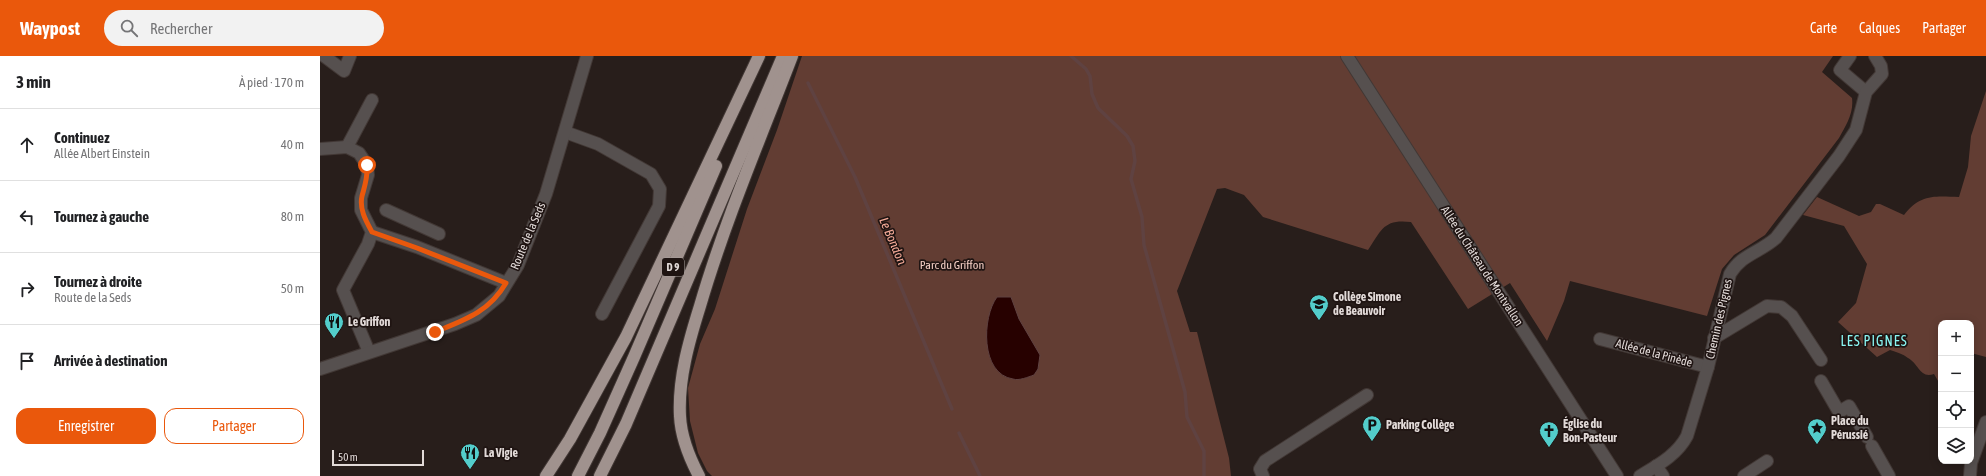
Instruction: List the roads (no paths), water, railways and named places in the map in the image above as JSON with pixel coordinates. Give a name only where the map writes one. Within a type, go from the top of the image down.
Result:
[{"type":"highway","points":[[546,476],[570,440],[626,336],[761,56]]},
{"type":"highway","name":"D 9","points":[[578,476],[600,433],[634,357],[761,56]]},
{"type":"highway","name":"D 9","points":[[600,476],[626,424],[783,56]]},
{"type":"highway","points":[[700,476],[683,440],[680,416],[681,381],[686,357],[708,279],[720,243],[792,56]]},
{"type":"highway","points":[[608,476],[634,421],[653,360]]},
{"type":"street","points":[[324,56],[344,71],[350,56]]},
{"type":"street","name":"Route de la Seds","points":[[320,369],[435,332],[476,315],[499,296],[518,265],[546,194],[587,56]]},
{"type":"street","name":"Allée du Château de Montvallon","points":[[1347,56],[1617,476]]},
{"type":"street","points":[[1850,56],[1840,70],[1866,92]]},
{"type":"street","name":"Chemin des Pignes","points":[[1640,476],[1659,471],[1682,446],[1687,436],[1708,367],[1730,274],[1735,265],[1743,258],[1769,244],[1776,238],[1839,156],[1856,130],[1866,92],[1882,74],[1881,66],[1875,56]]},
{"type":"street","points":[[347,147],[372,100]]},
{"type":"street","points":[[564,132],[598,144],[651,174],[660,189],[659,206],[602,314]]},
{"type":"street","points":[[320,149],[347,147],[359,153],[367,165],[368,175],[361,198],[362,210],[372,232],[368,244],[343,290],[370,352]]},
{"type":"street","points":[[386,210],[439,234]]},
{"type":"street","points":[[417,248],[425,228]]},
{"type":"street","points":[[372,232],[506,283]]},
{"type":"street","points":[[1714,338],[1767,306],[1781,307],[1792,316],[1821,360]]},
{"type":"street","name":"Allée de la Pinède","points":[[1600,339],[1708,367]]},
{"type":"street","points":[[1821,381],[1839,412],[1849,406],[1889,476]]},
{"type":"street","points":[[1263,476],[1260,469],[1265,461],[1367,395]]},
{"type":"street","points":[[1970,476],[1971,463],[1986,422]]},
{"type":"street","points":[[1744,476],[1767,461]]},
{"type":"waterway","points":[[1071,56],[1086,69],[1090,76],[1092,94],[1098,108],[1127,136],[1133,146],[1135,161],[1131,179],[1142,217],[1144,245],[1185,392],[1187,417],[1204,451],[1204,476]]},
{"type":"waterway","name":"Le Bondon","points":[[808,83],[855,177],[952,409]]},
{"type":"waterway","name":"Le Bondon","points":[[959,433],[980,476]]},
{"type":"place","name":"Collège Simone de Beauvoir","points":[[1319,321]]},
{"type":"place","name":"Le Griffon","points":[[334,339]]},
{"type":"place","name":"Parking Collège","points":[[1372,442]]},
{"type":"place","name":"Place du Pérussié","points":[[1817,445]]},
{"type":"place","name":"Église du Bon-Pasteur","points":[[1549,448]]},
{"type":"place","name":"La Vigie","points":[[470,470]]},
{"type":"district","name":"LES PIGNES","points":[[1874,341]]},
{"type":"park label","name":"Parc du Griffon","points":[[952,265]]}]
